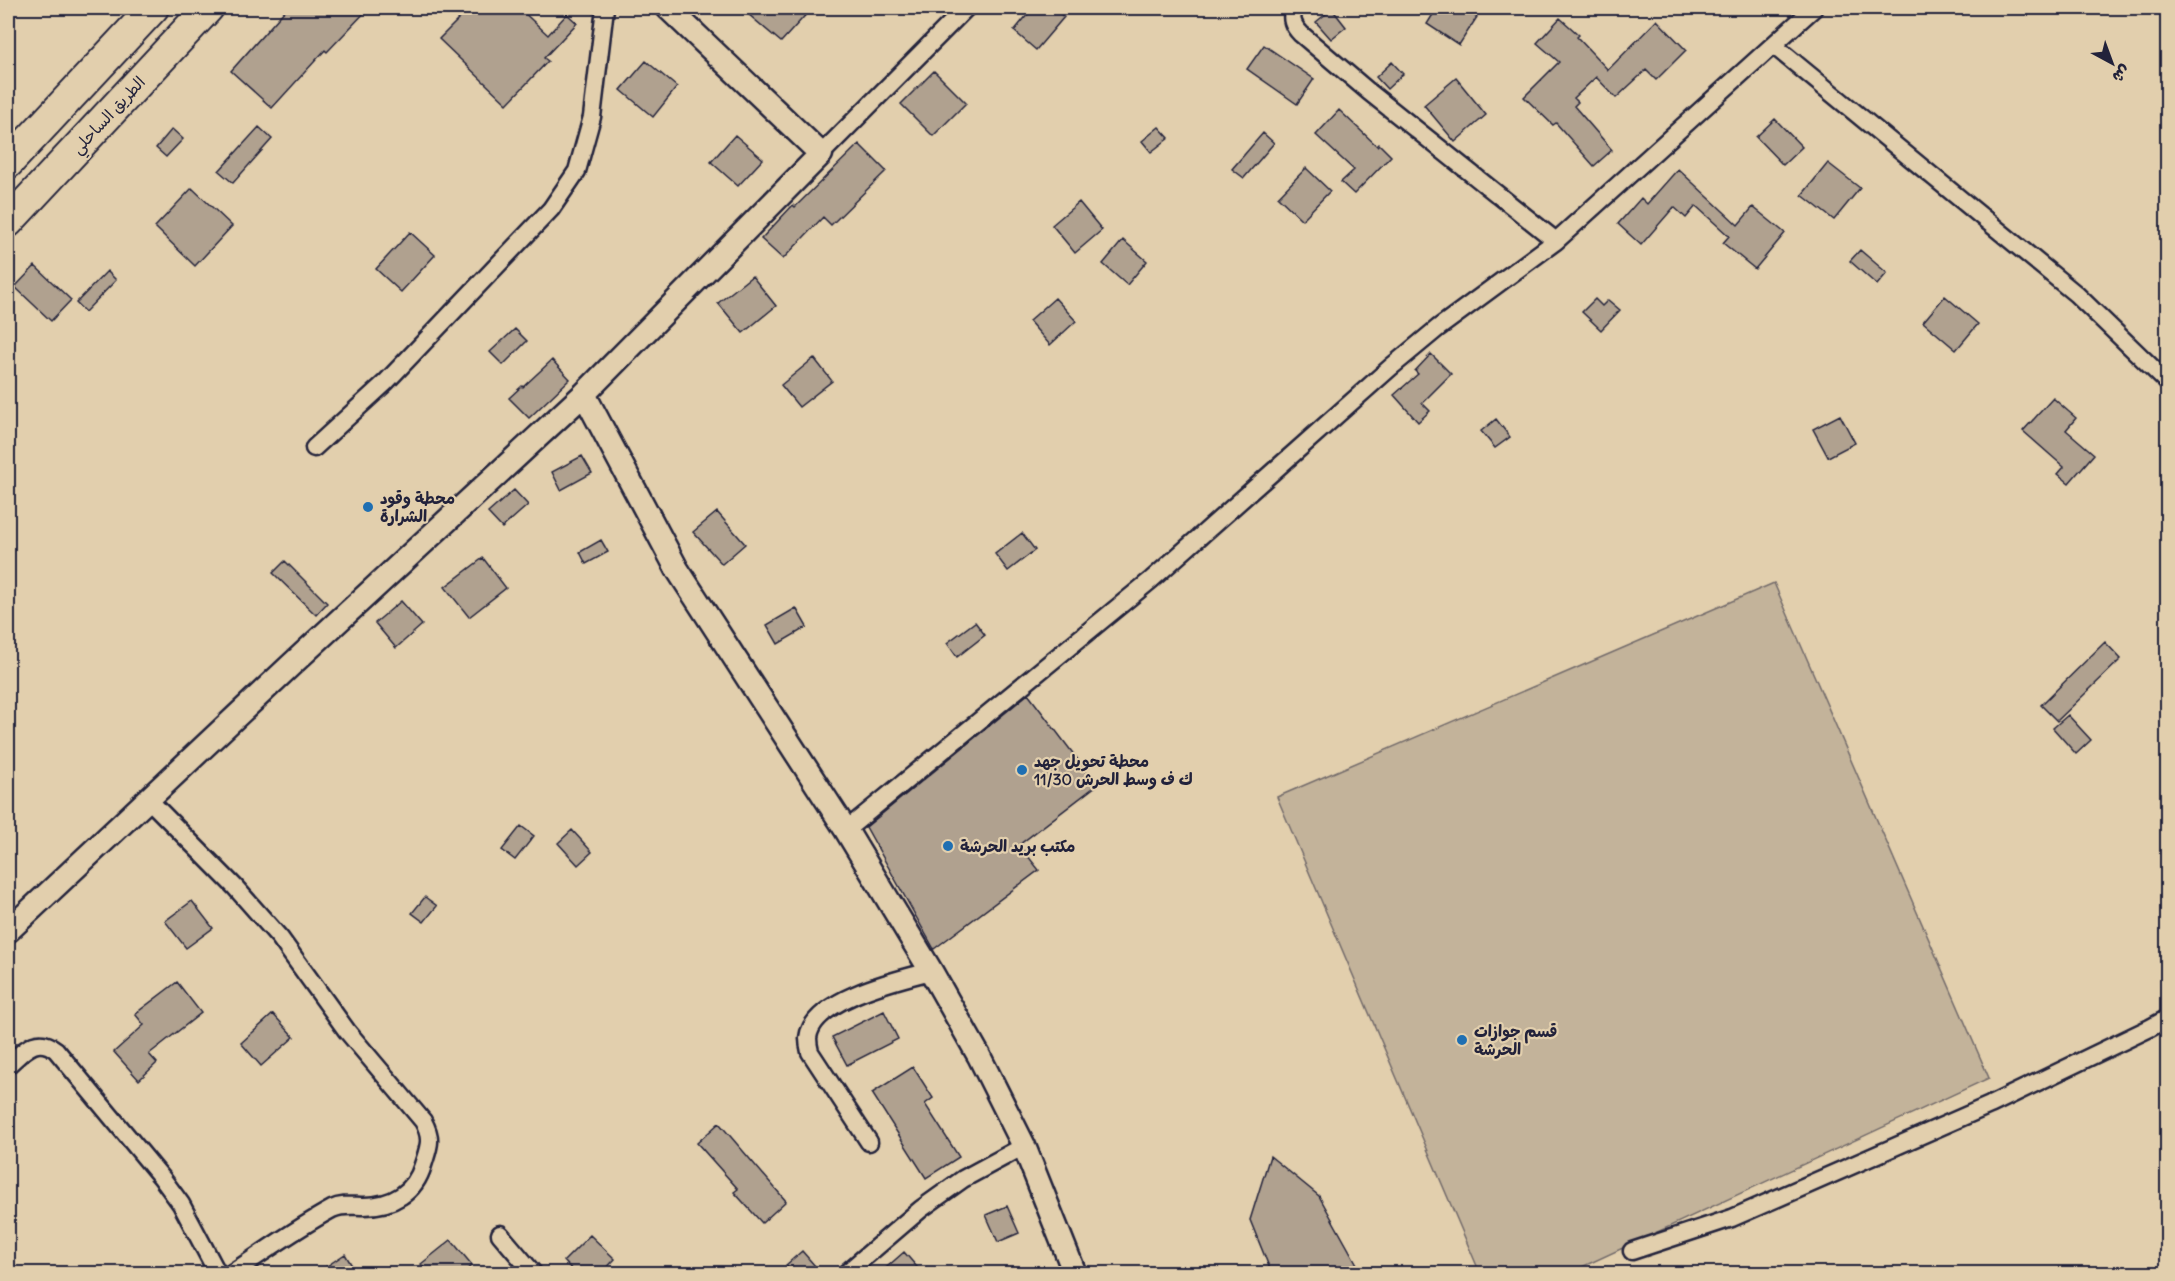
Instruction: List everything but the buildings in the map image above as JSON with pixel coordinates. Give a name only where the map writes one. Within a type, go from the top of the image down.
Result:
[{"type":"highway","points":[[8,163],[153,8]]},
{"type":"highway","name":"الطريق الساحلي","points":[[8,222],[208,8]]},
{"type":"street","points":[[314,448],[403,366],[551,209],[577,171],[592,117],[605,8]]},
{"type":"street","points":[[668,8],[821,154]]},
{"type":"street","points":[[8,932],[291,664],[584,394],[966,8]]},
{"type":"street","points":[[1294,8],[1292,20],[1294,27],[1301,34],[1368,91],[1556,241]]},
{"type":"street","points":[[846,830],[1151,580],[1422,341],[1556,241],[1814,8]]},
{"type":"street","points":[[1773,45],[2076,294],[2168,383]]},
{"type":"street","points":[[584,394],[677,568],[846,830],[931,970],[979,1056],[1024,1146],[1075,1274]]},
{"type":"street","points":[[149,800],[235,887],[280,938],[347,1031],[423,1121],[429,1133],[430,1143],[421,1173],[412,1188],[403,1196],[392,1202],[372,1206],[336,1208],[230,1274]]},
{"type":"street","points":[[869,1142],[810,1052],[808,1037],[815,1023],[826,1011],[844,999],[885,983],[931,970]]},
{"type":"street","points":[[1632,1251],[1742,1214],[1990,1105],[2150,1028],[2168,1017]]},
{"type":"street","points":[[8,1065],[30,1046],[38,1043],[48,1044],[56,1050],[181,1204],[218,1274]]},
{"type":"street","points":[[845,1274],[921,1209],[963,1179],[1024,1146]]},
{"type":"street","points":[[500,1234],[534,1274]]},
{"type":"shaded area","points":[[1774,583],[1989,1078],[1569,1273],[1480,1273],[1277,797]]},
{"type":"place","name":"محطة وقود الشرارة","points":[[368,507]]},
{"type":"place","name":"محطة تحويل جهد 11/30 ك ف وسط الحرش","points":[[1022,770]]},
{"type":"place","name":"مكتب بريد الحرشة","points":[[948,846]]},
{"type":"place","name":"قسم جوازات الحرشة","points":[[1462,1040]]}]
